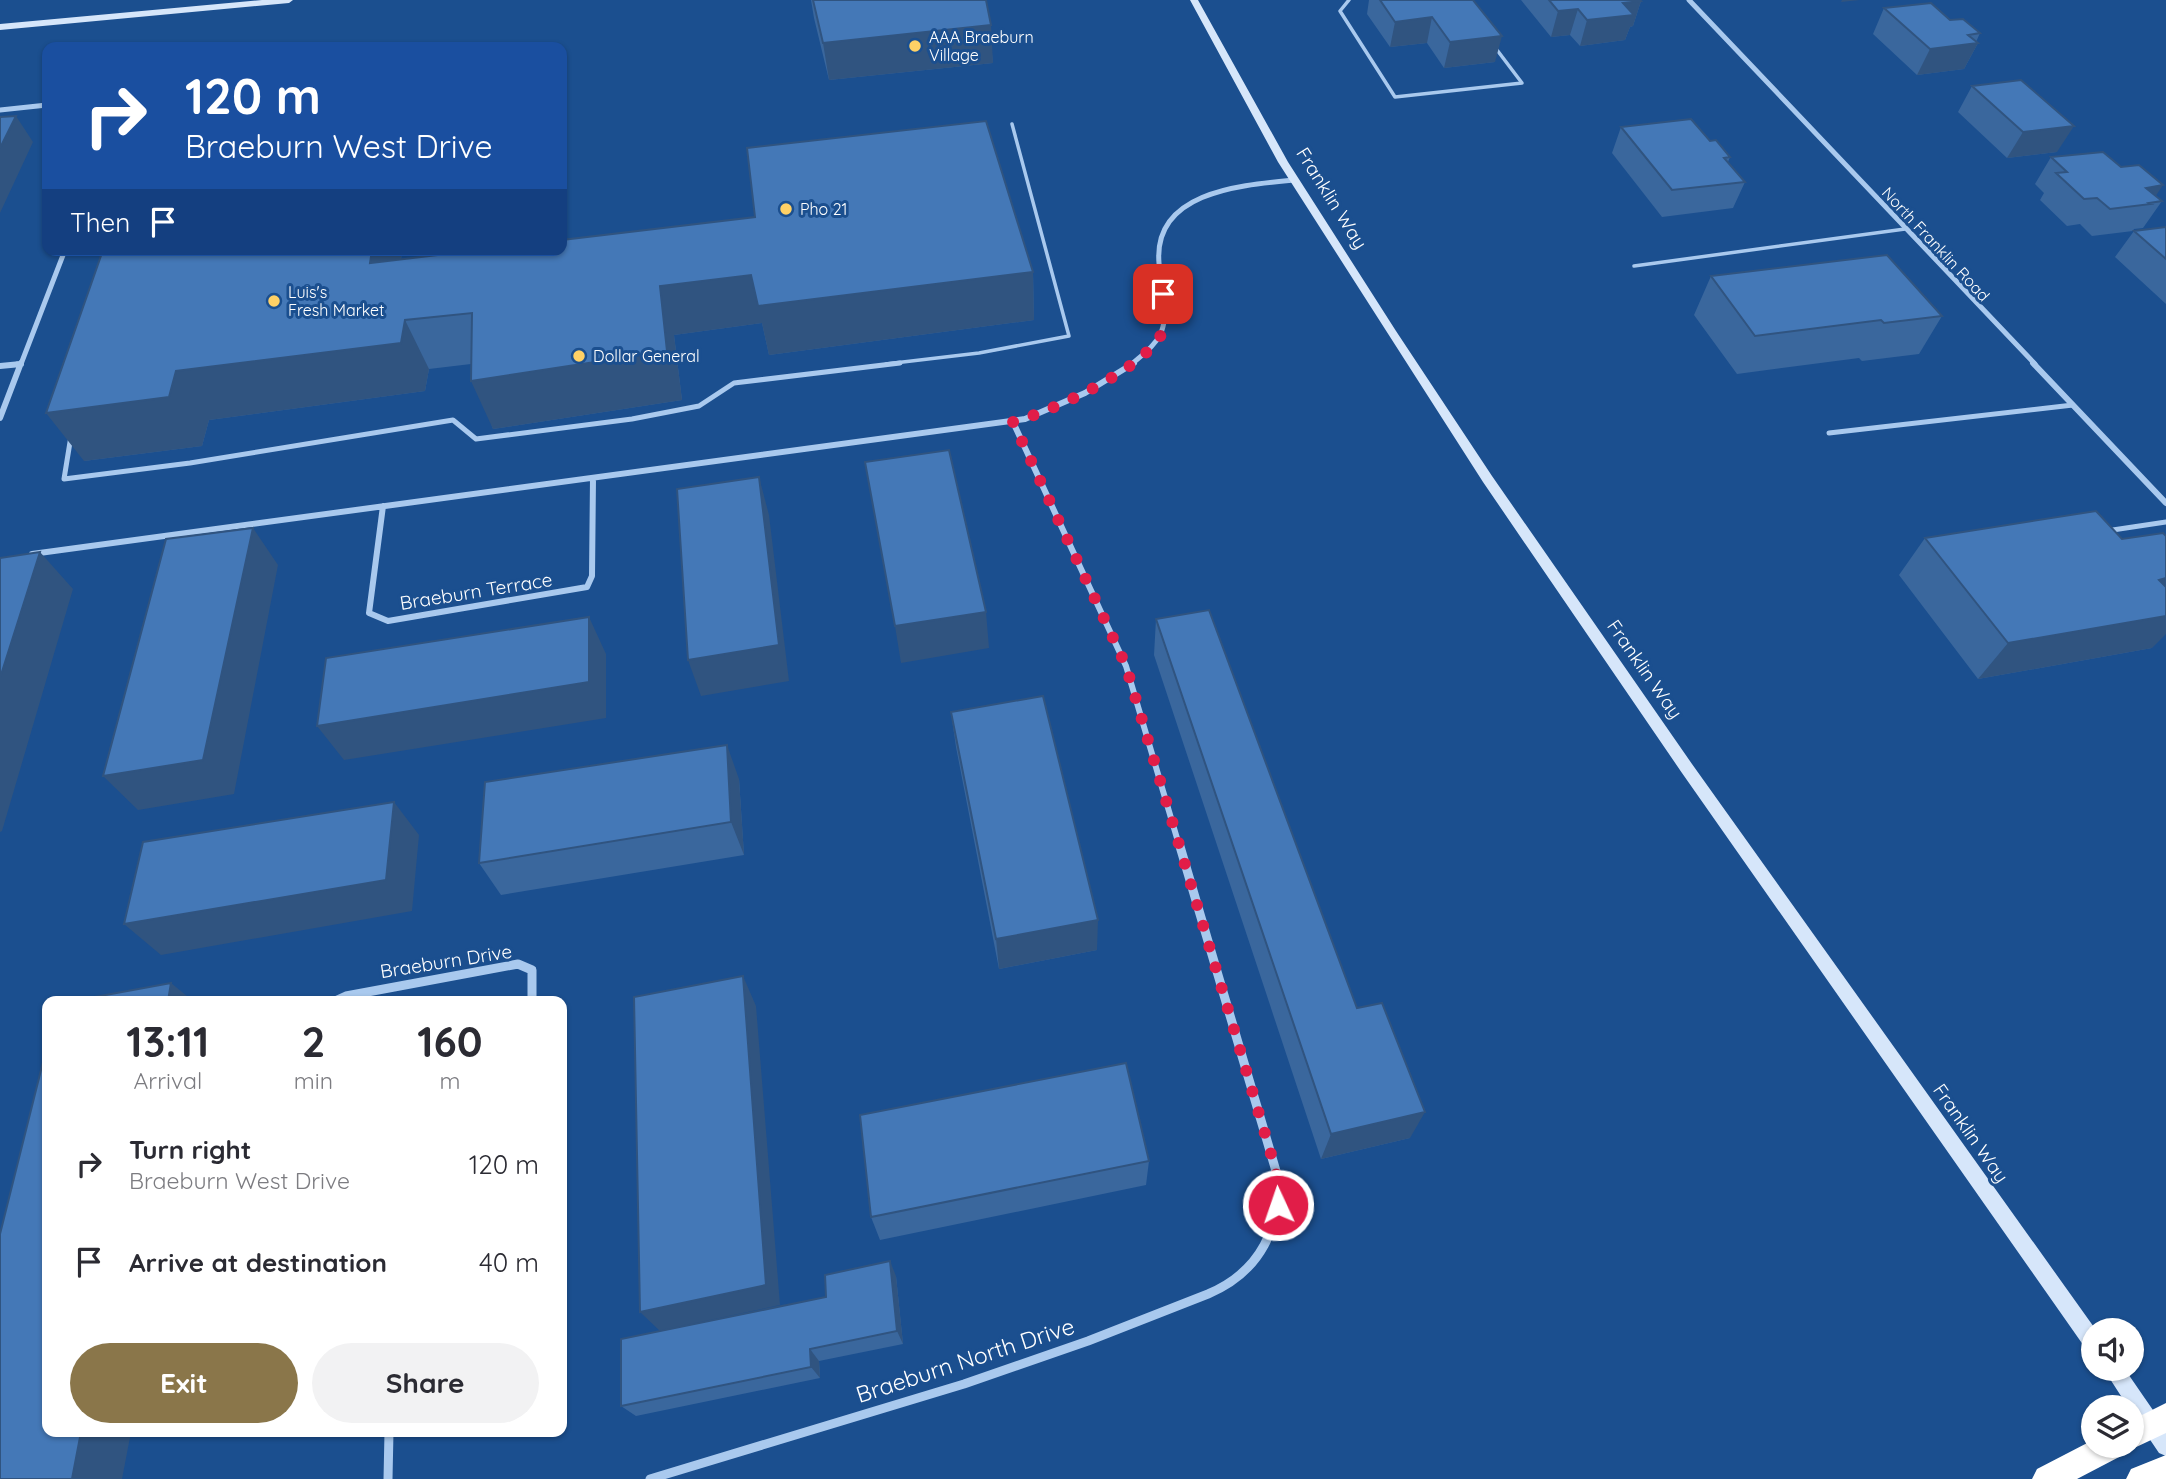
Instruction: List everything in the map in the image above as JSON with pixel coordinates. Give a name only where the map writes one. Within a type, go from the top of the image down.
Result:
[{"type":"highway","points":[[2144,1429],[2166,1417]]},
{"type":"highway","points":[[2047,1479],[2088,1458]]},
{"type":"highway","points":[[2141,1479],[2166,1470]]},
{"type":"main road","points":[[0,27],[217,3],[289,0]]},
{"type":"main road","name":"Franklin Way","points":[[1194,0],[1294,180],[1468,450],[1583,618],[2081,1325]]},
{"type":"main road","points":[[2121,1381],[2166,1446]]},
{"type":"street","name":"North Franklin Road","points":[[1689,0],[2166,503]]},
{"type":"street","points":[[0,110],[42,106]]},
{"type":"street","points":[[27,554],[1013,422],[1080,396],[1143,356],[1157,342],[1165,320],[1159,245],[1161,236],[1177,214],[1203,196],[1225,187],[1294,180]]},
{"type":"street","points":[[0,418],[63,256]]},
{"type":"street","points":[[0,366],[21,364]]},
{"type":"street","name":"Braeburn North Drive","points":[[650,1479],[983,1376],[1107,1334],[1235,1282],[1260,1255],[1269,1238],[1278,1205],[1276,1171],[1126,666],[1013,422]]},
{"type":"street","name":"Braeburn Terrace","points":[[383,506],[369,613],[388,621],[587,587],[592,576],[593,478]]},
{"type":"street","name":"Braeburn Drive","points":[[346,996],[518,964],[532,970],[532,996]]},
{"type":"street","points":[[388,1479],[389,1437]]},
{"type":"lane","points":[[1349,0],[1340,11],[1395,97],[1522,83],[1491,41]]},
{"type":"lane","points":[[74,424],[64,479],[190,463],[453,420],[476,439],[632,419],[699,406],[734,383],[979,353],[1069,336],[1012,124]]},
{"type":"lane","points":[[1634,267],[1905,229]]},
{"type":"lane","points":[[1829,433],[2073,405]]},
{"type":"lane","points":[[2094,533],[2166,522]]},
{"type":"building","points":[[813,0],[986,0],[991,25],[823,43]]},
{"type":"building","points":[[1380,0],[1473,0],[1502,36],[1450,42],[1432,17],[1395,22]]},
{"type":"building","points":[[1549,0],[1641,1],[1623,3],[1634,15],[1587,20],[1578,9],[1558,11]]},
{"type":"building","points":[[1931,3],[1950,20],[1963,19],[1980,33],[1968,35],[1978,43],[1930,49],[1884,8]]},
{"type":"building","points":[[2021,80],[2074,126],[2023,132],[1972,86]]},
{"type":"building","points":[[16,116],[0,148],[0,117]]},
{"type":"building","points":[[1691,119],[1710,141],[1716,140],[1730,157],[1724,158],[1745,182],[1672,190],[1621,127]]},
{"type":"building","points":[[986,121],[1033,272],[758,306],[751,275],[660,286],[667,351],[471,381],[472,313],[405,320],[401,343],[176,371],[169,397],[46,413],[101,256],[371,256],[370,263],[429,256],[567,256],[567,239],[755,217],[747,148]]},
{"type":"building","points":[[2103,152],[2121,167],[2139,165],[2163,185],[2146,188],[2162,201],[2110,209],[2097,198],[2084,199],[2056,173],[2067,172],[2051,157]]},
{"type":"building","points":[[2166,227],[2166,259],[2134,231]]},
{"type":"building","points":[[1887,255],[1942,316],[1884,323],[1881,320],[1755,336],[1711,276]]},
{"type":"building","points":[[949,450],[986,612],[895,626],[865,462]]},
{"type":"building","points":[[759,477],[779,645],[688,660],[677,489]]},
{"type":"building","points":[[2096,511],[2122,539],[2163,533],[2166,536],[2166,578],[2159,580],[2166,587],[2166,616],[2008,643],[1925,538]]},
{"type":"building","points":[[253,528],[203,760],[103,776],[166,539]]},
{"type":"building","points":[[40,552],[0,678],[0,558]]},
{"type":"building","points":[[1209,610],[1357,1008],[1382,1003],[1425,1112],[1331,1134],[1156,619]]},
{"type":"building","points":[[589,617],[589,682],[317,726],[326,658]]},
{"type":"building","points":[[1043,696],[1098,920],[996,939],[951,712]]},
{"type":"building","points":[[727,745],[731,822],[479,863],[485,782]]},
{"type":"building","points":[[394,802],[386,880],[124,924],[143,842]]},
{"type":"building","points":[[743,976],[766,1285],[640,1312],[634,997]]},
{"type":"building","points":[[171,983],[169,996],[100,996]]},
{"type":"building","points":[[1126,1063],[1149,1161],[871,1217],[860,1115]]},
{"type":"building","points":[[42,1066],[42,1437],[80,1437],[72,1479],[0,1479],[0,1234]]},
{"type":"building","points":[[890,1261],[897,1331],[810,1349],[811,1367],[621,1406],[621,1339],[826,1297],[825,1275]]},
{"type":"place","name":"AAA Braeburn Village","points":[[915,46]]},
{"type":"place","name":"Pho 21","points":[[786,209]]},
{"type":"place","name":"Luis's Fresh Market","points":[[274,301]]},
{"type":"place","name":"Dollar General","points":[[579,356]]},
{"type":"route","points":[[1163,294],[1163,332],[1143,356],[1080,396],[1037,415],[1013,422],[1126,666],[1276,1171],[1278,1205]]}]
